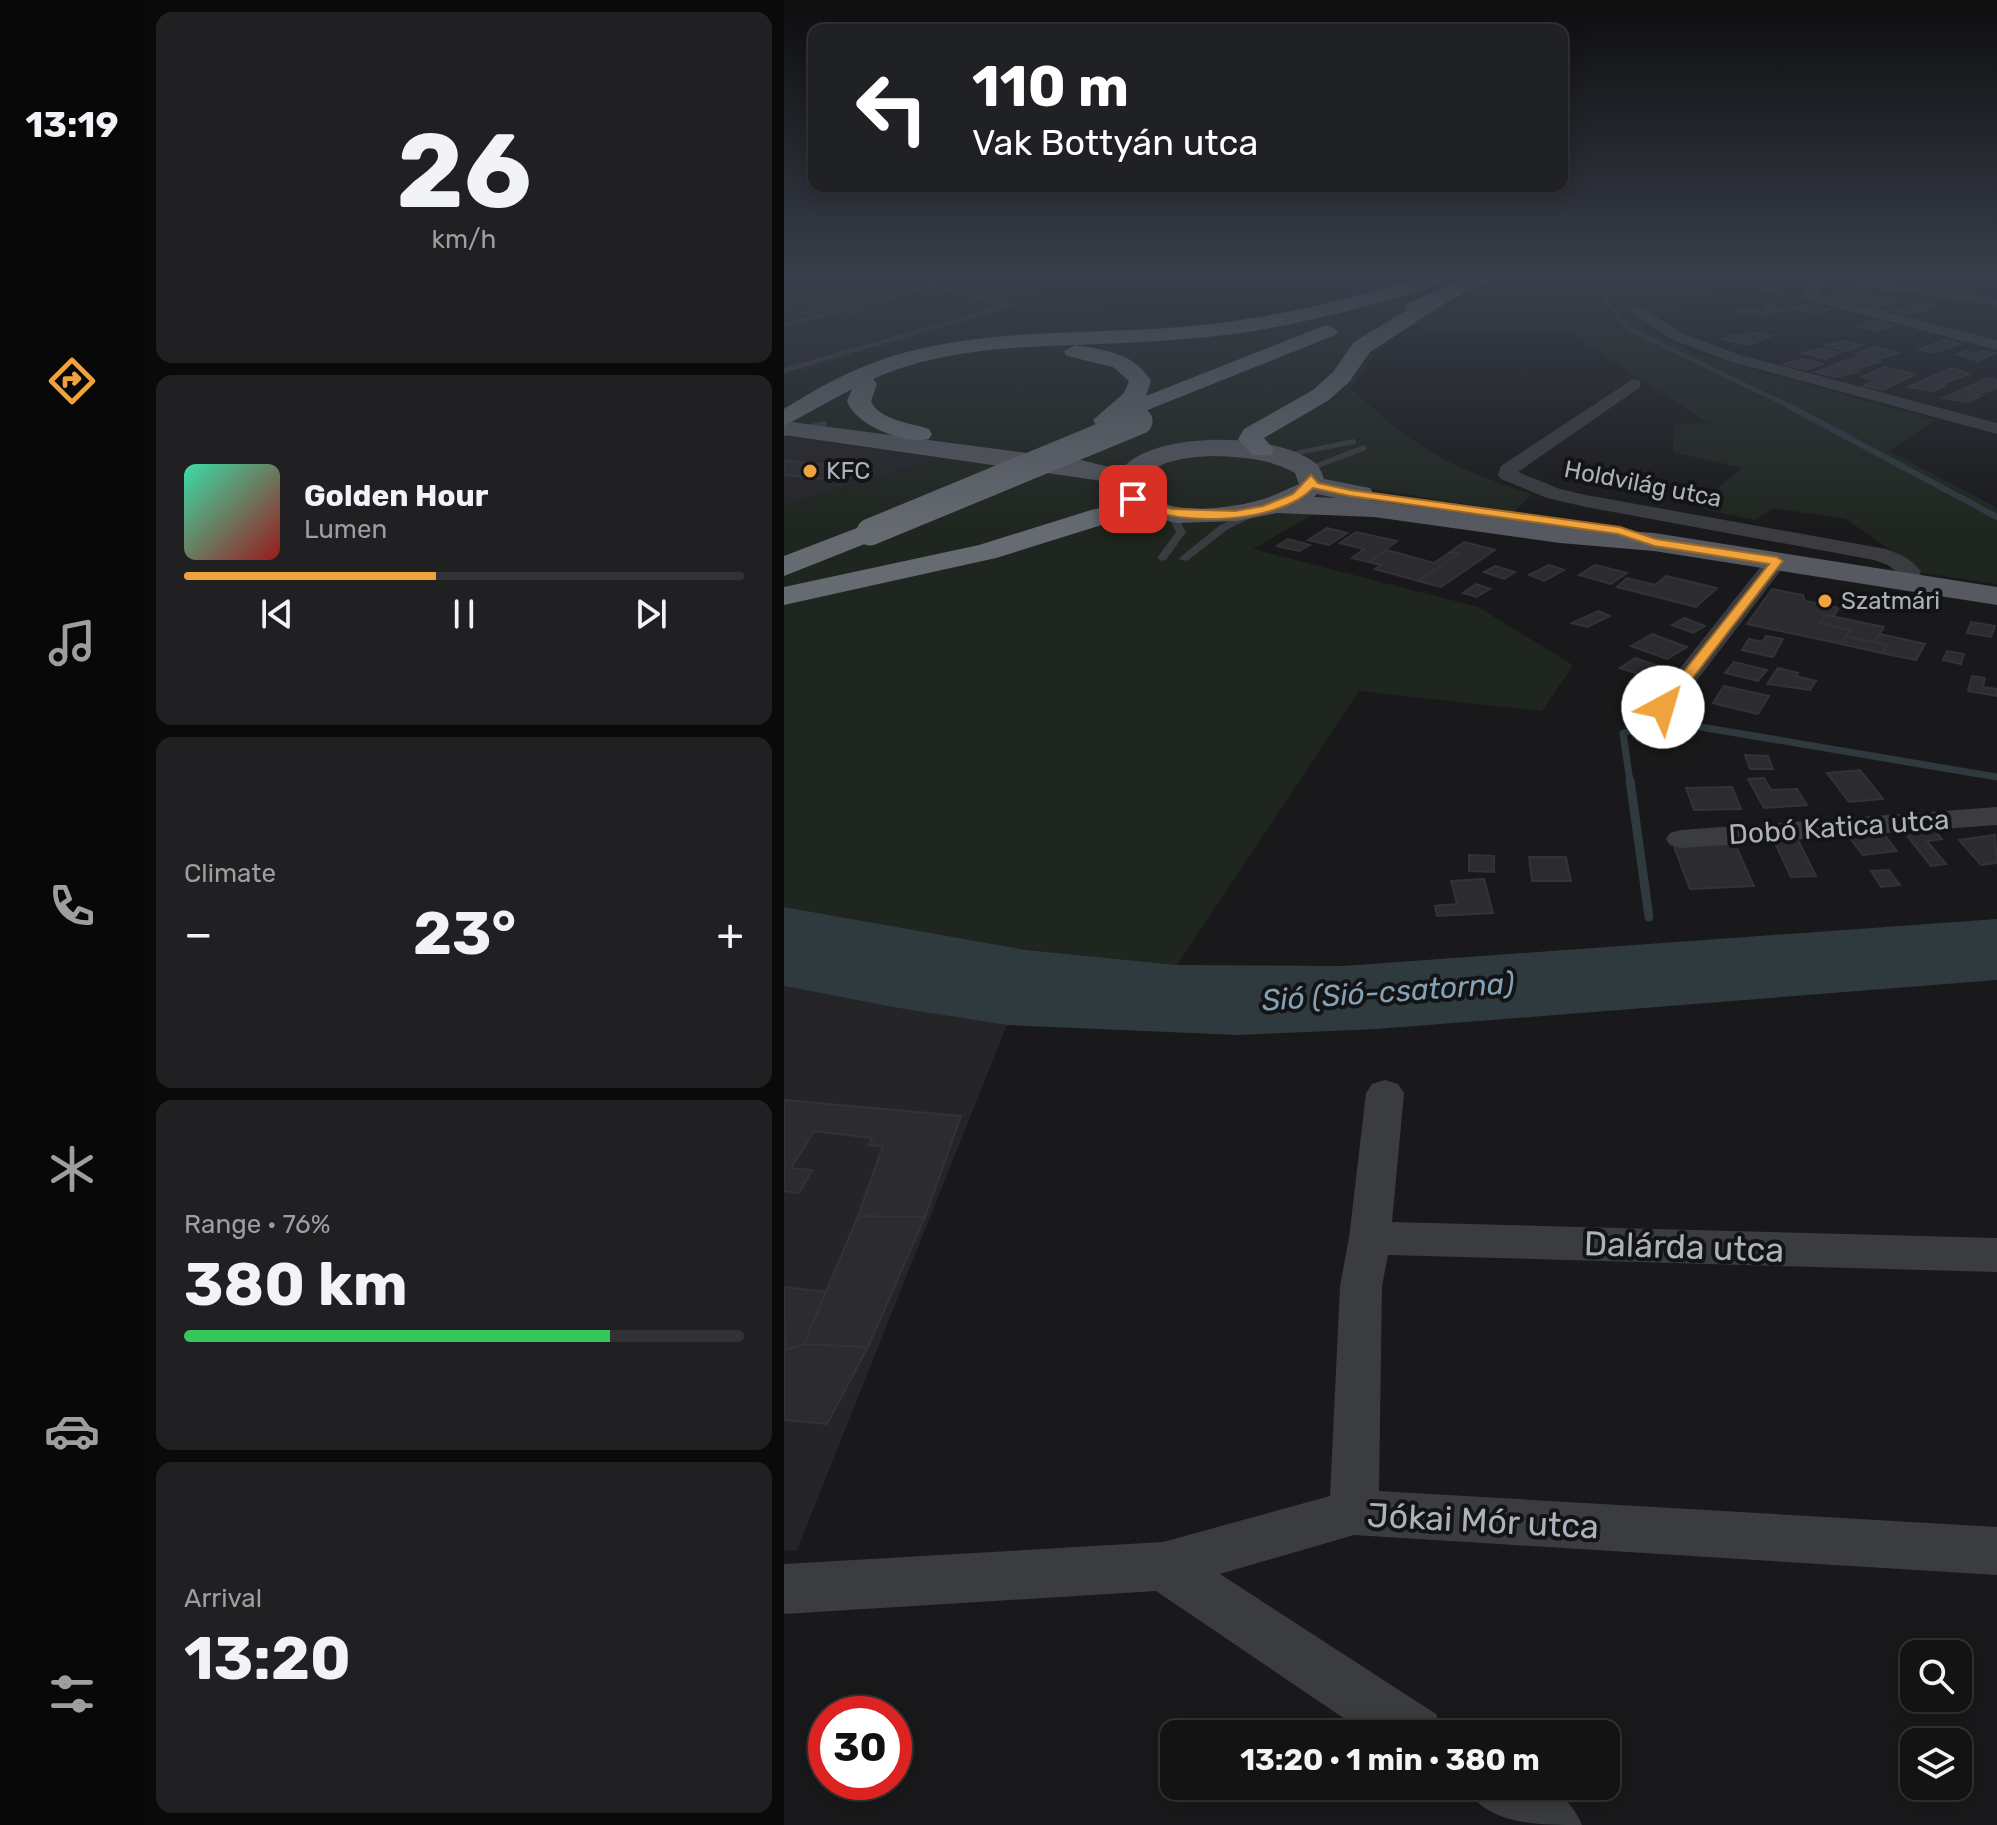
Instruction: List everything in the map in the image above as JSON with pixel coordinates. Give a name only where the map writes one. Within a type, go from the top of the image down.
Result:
[{"type":"highway","points":[[788,421],[871,372],[902,362]]},
{"type":"highway","points":[[788,421],[890,372],[926,362]]},
{"type":"highway","points":[[1105,420],[1134,396],[1140,381],[1131,368],[1118,362]]},
{"type":"highway","points":[[784,567],[858,528],[1105,420],[1249,362]]},
{"type":"highway","points":[[784,549],[858,528],[1139,421],[1271,362]]},
{"type":"highway","points":[[1271,452],[1251,439],[1253,434],[1321,395],[1341,377],[1351,362]]},
{"type":"highway","points":[[866,384],[859,401],[862,410],[880,422],[920,434]]},
{"type":"highway","points":[[784,596],[986,552],[1101,516],[1165,519]]},
{"type":"main road","points":[[788,421],[1125,460],[1210,448],[1271,452],[1309,474],[1313,485],[1350,493],[1620,531],[1654,542]]},
{"type":"main road","points":[[788,421],[1111,475],[1124,483],[1133,499],[1165,519],[1235,515],[1273,507],[1297,497],[1308,488],[1309,474]]},
{"type":"main road","points":[[1124,483],[1132,471],[1160,457]]},
{"type":"main road","points":[[1273,507],[1373,507],[1610,541],[1654,542],[1997,596]]},
{"type":"street","points":[[1749,362],[1997,429]]},
{"type":"street","name":"Holdvilág utca","points":[[1633,384],[1508,470],[1508,475],[1554,494],[1586,501],[1878,554],[1907,567],[1910,572],[1908,582]]},
{"type":"street","points":[[1663,707],[1777,561]]},
{"type":"street","name":"Dobó Katica utca","points":[[1681,839],[1997,816]]},
{"type":"street","points":[[1354,1512],[1361,1286],[1370,1238],[1385,1093]]},
{"type":"street","name":"Dalárda utca","points":[[1370,1238],[1997,1255]]},
{"type":"street","name":"Jókai Mór utca","points":[[784,1589],[1163,1566],[1354,1512],[1997,1551]]},
{"type":"street","points":[[1163,1566],[1395,1720]]},
{"type":"street","points":[[1515,1800],[1553,1825]]},
{"type":"lane","points":[[784,371],[815,362]]},
{"type":"lane","points":[[1271,452],[1353,442]]},
{"type":"lane","points":[[1309,474],[1363,448]]},
{"type":"lane","points":[[1183,559],[1208,537],[1273,507]]},
{"type":"lane","points":[[1162,558],[1165,519]]},
{"type":"shaded area","points":[[784,362],[839,362],[784,378]]},
{"type":"shaded area","points":[[838,362],[1370,362],[1351,388],[1393,426],[1455,465],[1532,494],[1514,512],[1361,487],[1253,549],[1478,607],[1573,665],[1542,711],[1359,691],[1177,965],[1026,950],[784,907],[784,506],[937,460],[784,436],[784,378]]},
{"type":"shaded area","points":[[1614,362],[1727,362],[1935,420],[1889,451],[1997,508],[1997,584],[1923,573],[1846,519],[1773,508],[1755,520],[1695,507],[1742,468],[1673,452],[1674,425],[1708,423]]},
{"type":"shaded area","points":[[784,436],[939,459],[784,506]]},
{"type":"shaded area","points":[[784,986],[1007,1025],[797,1550],[784,1551]]},
{"type":"water","name":"Sió (Sió-csatorna)","points":[[784,907],[1026,950],[1177,965],[1343,966],[1997,919],[1997,980],[1377,1029],[1238,1035],[1007,1025],[784,986]]},
{"type":"building","points":[[1815,362],[1822,364],[1806,370],[1783,364]]},
{"type":"building","points":[[1840,362],[1880,362],[1859,368],[1837,363]]},
{"type":"building","points":[[1836,365],[1860,371],[1837,377],[1815,372]]},
{"type":"building","points":[[1884,367],[1915,374],[1883,390],[1864,386],[1875,380],[1862,377]]},
{"type":"building","points":[[1952,368],[1969,374],[1940,385],[1945,386],[1933,391],[1908,387]]},
{"type":"building","points":[[1988,378],[1997,380],[1997,388],[1976,395],[1981,396],[1969,402],[1943,398]]},
{"type":"building","name":"KFC","points":[[784,460],[843,467],[822,479],[784,475]]},
{"type":"building","points":[[1327,528],[1347,533],[1329,545],[1308,540]]},
{"type":"building","points":[[1356,532],[1397,541],[1369,562],[1352,558],[1364,549],[1340,543]]},
{"type":"building","points":[[1288,539],[1310,545],[1299,551],[1277,546]]},
{"type":"building","points":[[1464,542],[1495,550],[1441,587],[1418,581],[1458,554],[1450,552]]},
{"type":"building","points":[[1387,550],[1434,563],[1450,552],[1458,554],[1418,581],[1375,569],[1381,565],[1369,562]]},
{"type":"building","points":[[1549,565],[1564,570],[1544,581],[1529,575]]},
{"type":"building","points":[[1595,565],[1627,573],[1611,584],[1579,575]]},
{"type":"building","points":[[1495,566],[1515,572],[1504,579],[1484,572]]},
{"type":"building","points":[[1666,576],[1717,588],[1696,607],[1617,587],[1627,578],[1655,585]]},
{"type":"building","points":[[1476,584],[1490,589],[1476,597],[1463,593]]},
{"type":"building","points":[[1772,589],[1803,595],[1805,601],[1839,608],[1834,616],[1826,615],[1820,623],[1850,630],[1841,644],[1747,624]]},
{"type":"building","points":[[1598,611],[1610,616],[1587,627],[1572,623]]},
{"type":"building","points":[[1826,615],[1884,627],[1874,642],[1846,636],[1850,630],[1820,623]]},
{"type":"building","points":[[1684,618],[1705,626],[1693,633],[1672,625]]},
{"type":"building","points":[[1971,622],[1995,626],[1991,637],[1967,633]]},
{"type":"building","points":[[1652,634],[1687,647],[1667,659],[1631,646]]},
{"type":"building","points":[[1880,634],[1925,644],[1916,660],[1882,653],[1887,645],[1874,642]]},
{"type":"building","points":[[1766,636],[1783,639],[1773,657],[1742,650],[1749,639],[1762,642]]},
{"type":"building","points":[[1846,636],[1887,645],[1882,653],[1841,644]]},
{"type":"building","points":[[1947,651],[1964,654],[1961,664],[1943,660]]},
{"type":"building","points":[[1635,658],[1673,671],[1659,681],[1620,668]]},
{"type":"building","points":[[1734,662],[1767,670],[1758,681],[1725,673]]},
{"type":"building","points":[[1778,668],[1816,681],[1810,690],[1767,684]]},
{"type":"building","points":[[1972,676],[1985,678],[1983,687],[1997,689],[1997,696],[1968,691]]},
{"type":"building","points":[[1724,686],[1769,696],[1758,714],[1713,703]]},
{"type":"building","points":[[1745,755],[1768,756],[1773,769],[1750,769]]},
{"type":"building","points":[[1860,770],[1883,799],[1849,802],[1827,773]]},
{"type":"building","points":[[1764,778],[1771,790],[1797,789],[1807,805],[1764,808],[1748,779]]},
{"type":"building","points":[[1732,787],[1741,809],[1694,810],[1686,788]]},
{"type":"building","points":[[1930,825],[1942,839],[1927,841],[1946,864],[1931,866],[1901,828]]},
{"type":"building","points":[[1883,833],[1897,851],[1863,855],[1849,837]]},
{"type":"building","points":[[1995,835],[1997,863],[1981,865],[1959,840]]},
{"type":"building","points":[[1798,840],[1816,876],[1791,877],[1774,841]]},
{"type":"building","points":[[1735,844],[1754,886],[1690,889],[1674,847]]},
{"type":"building","points":[[1469,855],[1494,856],[1494,872],[1469,871]]},
{"type":"building","points":[[1529,857],[1566,857],[1571,881],[1532,881]]},
{"type":"building","points":[[1889,870],[1900,885],[1881,887],[1871,871]]},
{"type":"building","points":[[1484,879],[1493,913],[1437,916],[1435,906],[1457,904],[1451,881]]},
{"type":"building","points":[[784,1100],[961,1116],[925,1217],[858,1216],[883,1146],[868,1145],[873,1138],[814,1131],[791,1168],[812,1170],[799,1193],[784,1191]]},
{"type":"building","points":[[858,1216],[925,1217],[868,1347],[804,1344]]},
{"type":"building","points":[[784,1287],[826,1292],[804,1344],[785,1349]]},
{"type":"building","points":[[804,1344],[868,1347],[827,1424],[784,1420],[784,1351]]},
{"type":"waterway","points":[[1698,362],[1790,407]]},
{"type":"waterway","points":[[1790,407],[1997,517]]},
{"type":"waterway","points":[[1630,782],[1623,733],[1665,721],[1997,777]]},
{"type":"waterway","points":[[1630,780],[1649,917]]},
{"type":"place","name":"KFC","points":[[810,471]]},
{"type":"place","name":"Szatmári","points":[[1825,601]]},
{"type":"route","points":[[1133,499],[1171,513],[1235,515],[1280,505],[1297,497],[1308,488],[1311,478],[1313,485],[1350,493],[1620,531],[1654,542],[1777,561],[1663,707]]}]
